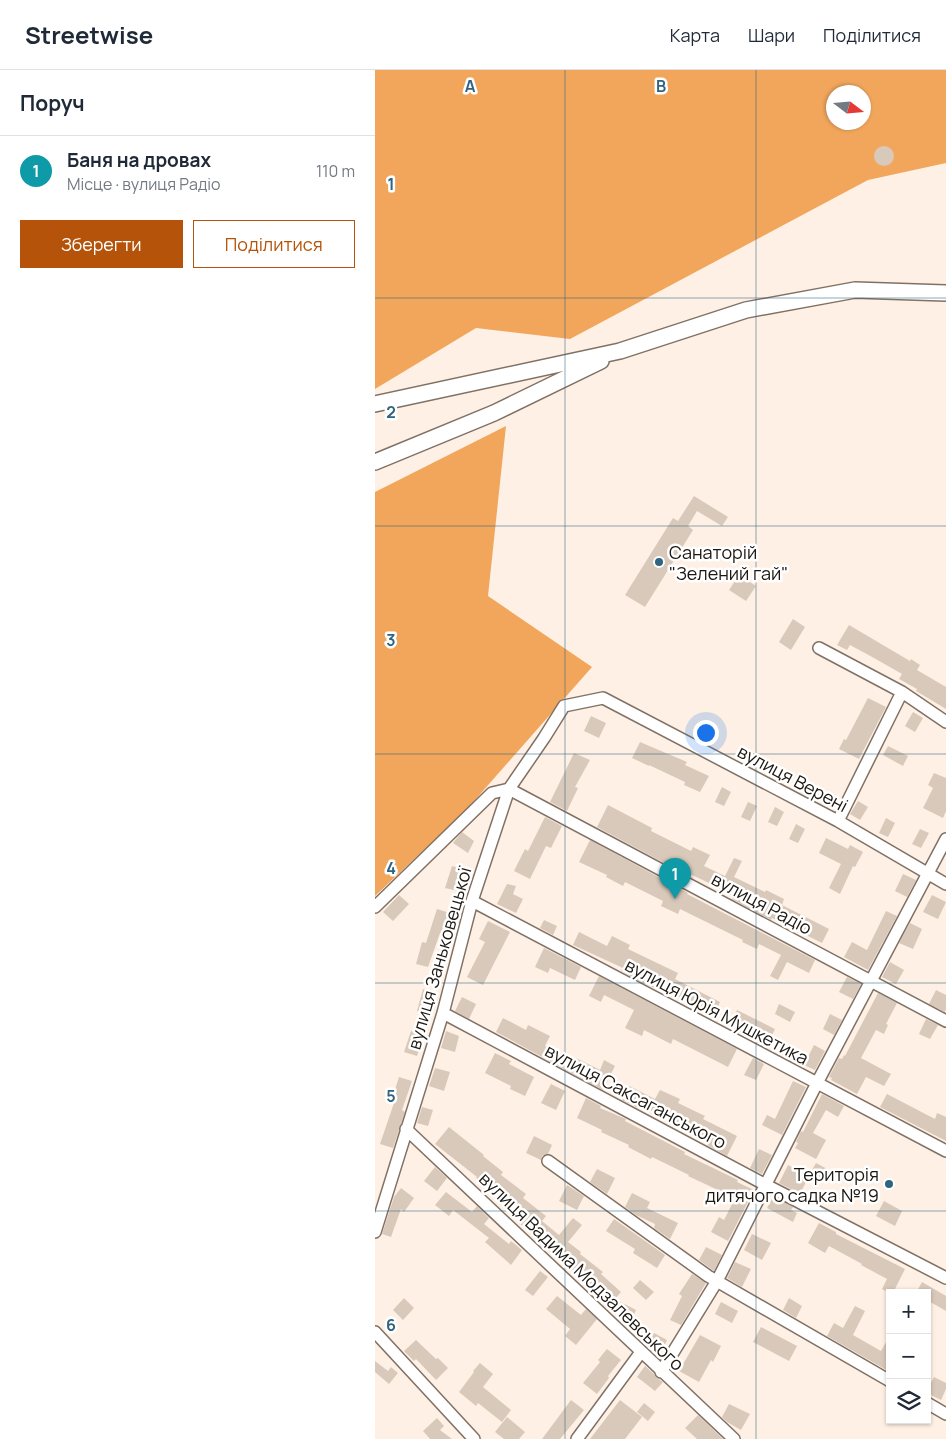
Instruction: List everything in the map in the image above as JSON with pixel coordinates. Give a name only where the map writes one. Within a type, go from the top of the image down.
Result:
[{"type":"main road","points":[[375,404],[620,351],[755,308],[855,290],[946,292]]},
{"type":"main road","points":[[375,462],[495,413],[620,351]]},
{"type":"street","points":[[819,648],[902,692],[946,722]]},
{"type":"street","points":[[838,821],[902,692]]},
{"type":"street","name":"вулиця Верені","points":[[564,706],[603,698],[838,821],[946,884]]},
{"type":"street","name":"вулиця Заньковецької","points":[[375,1232],[443,1013],[472,901],[509,789],[564,706]]},
{"type":"street","points":[[375,907],[492,793],[509,789]]},
{"type":"street","name":"вулиця Радіо","points":[[509,789],[946,1021]]},
{"type":"street","points":[[661,1372],[717,1281],[817,1083],[946,839]]},
{"type":"street","name":"вулиця Юрія Мушкетика","points":[[472,901],[946,1151]]},
{"type":"street","name":"вулиця Саксаганського","points":[[443,1013],[766,1185],[946,1278]]},
{"type":"street","name":"вулиця Вадима Модзалевського","points":[[406,1129],[733,1439]]},
{"type":"street","points":[[548,1161],[708,1276],[887,1379]]},
{"type":"street","points":[[375,1332],[474,1439]]},
{"type":"street","points":[[577,1439],[641,1352]]},
{"type":"street","points":[[931,1405],[946,1414]]},
{"type":"shaded area","points":[[375,70],[946,70],[946,163],[868,180],[570,339],[476,328],[375,389]]},
{"type":"shaded area","points":[[506,426],[488,596],[592,667],[467,809],[375,896],[375,492]]},
{"type":"building","points":[[884,146],[891,149],[894,156],[891,163],[884,166],[877,163],[874,156],[877,149]]},
{"type":"building","name":"Санаторій \"Зелений гай\"","points":[[694,496],[728,517],[722,526],[697,511],[688,526],[693,530],[645,607],[625,595],[673,518],[678,521]]},
{"type":"building","points":[[739,575],[756,586],[746,601],[729,590]]},
{"type":"building","points":[[793,619],[805,627],[791,650],[779,642]]},
{"type":"building","points":[[849,625],[910,661],[911,659],[920,665],[917,670],[946,687],[946,709],[899,679],[902,674],[850,645],[847,650],[837,645]]},
{"type":"building","points":[[868,698],[886,707],[859,759],[839,749],[844,739],[846,740]]},
{"type":"building","points":[[913,712],[923,718],[915,732],[905,726]]},
{"type":"building","points":[[591,716],[606,723],[599,738],[584,731]]},
{"type":"building","points":[[640,742],[687,762],[685,765],[709,776],[700,792],[684,785],[685,782],[632,758]]},
{"type":"building","points":[[888,746],[908,756],[903,766],[883,755]]},
{"type":"building","points":[[574,753],[590,760],[575,787],[578,788],[567,811],[550,802]]},
{"type":"building","points":[[934,773],[946,778],[946,811],[943,818],[923,808],[933,788],[928,785]]},
{"type":"building","points":[[722,787],[731,792],[724,806],[715,802]]},
{"type":"building","points":[[858,801],[868,807],[860,820],[850,814]]},
{"type":"building","points":[[748,802],[757,806],[750,821],[741,817]]},
{"type":"building","points":[[608,805],[652,828],[651,831],[691,851],[693,847],[710,855],[704,866],[725,876],[734,858],[742,861],[734,877],[784,899],[782,905],[829,929],[822,943],[772,918],[771,920],[732,899],[733,896],[711,884],[668,865],[597,827]]},
{"type":"building","points":[[775,807],[784,812],[777,826],[768,822]]},
{"type":"building","points":[[545,817],[562,826],[551,848],[546,846],[530,879],[514,871],[525,849],[528,851]]},
{"type":"building","points":[[886,818],[895,823],[888,837],[879,833]]},
{"type":"building","points":[[796,824],[805,829],[798,843],[789,839]]},
{"type":"building","points":[[920,829],[929,833],[921,848],[912,844]]},
{"type":"building","points":[[462,832],[474,841],[468,853],[453,843]]},
{"type":"building","points":[[826,838],[848,849],[850,845],[863,852],[855,867],[853,866],[840,894],[829,888],[841,864],[819,853]]},
{"type":"building","points":[[590,840],[687,894],[815,960],[809,973],[787,962],[778,980],[770,976],[781,955],[759,944],[757,949],[742,942],[743,940],[680,909],[678,914],[661,906],[663,901],[625,882],[623,886],[606,877],[607,875],[579,862]]},
{"type":"building","points":[[452,866],[465,870],[458,891],[445,888]]},
{"type":"building","points":[[903,874],[916,880],[907,897],[895,891]]},
{"type":"building","points":[[507,884],[516,886],[513,894],[523,899],[516,913],[497,904]]},
{"type":"building","points":[[399,895],[409,904],[393,921],[383,912]]},
{"type":"building","points":[[932,895],[946,902],[938,919],[923,912]]},
{"type":"building","points":[[437,909],[450,913],[443,934],[440,933],[428,967],[416,964],[422,942],[426,943]]},
{"type":"building","points":[[886,911],[897,916],[868,970],[844,957],[852,942],[867,950]]},
{"type":"building","points":[[544,920],[557,926],[553,935],[540,928]]},
{"type":"building","points":[[488,921],[510,932],[483,985],[467,977],[485,942],[479,939]]},
{"type":"building","points":[[910,923],[922,929],[913,949],[899,943]]},
{"type":"building","points":[[579,932],[607,946],[612,936],[630,945],[628,949],[678,973],[675,979],[720,1002],[713,1018],[699,1011],[700,1008],[669,992],[668,994],[641,982],[621,971],[623,968],[573,945]]},
{"type":"building","points":[[544,948],[581,967],[575,980],[550,968],[548,973],[535,967]]},
{"type":"building","points":[[890,962],[904,970],[896,984],[882,977]]},
{"type":"building","points":[[599,976],[737,1049],[728,1067],[673,1039],[671,1044],[644,1030],[642,1036],[625,1028],[634,1010],[604,995],[601,1002],[589,996]]},
{"type":"building","points":[[847,977],[861,984],[853,999],[839,992]]},
{"type":"building","points":[[423,989],[436,993],[429,1014],[417,1011]]},
{"type":"building","points":[[936,990],[946,995],[945,1012],[929,1004]]},
{"type":"building","points":[[878,993],[897,1003],[886,1024],[888,1025],[884,1034],[876,1030],[861,1058],[891,1074],[884,1086],[866,1077],[857,1094],[831,1080],[832,1078],[829,1077],[839,1058],[842,1059],[845,1056]]},
{"type":"building","points":[[462,997],[476,1004],[469,1019],[455,1011]]},
{"type":"building","points":[[779,1004],[795,1012],[790,1022],[775,1014]]},
{"type":"building","points":[[737,1010],[775,1029],[767,1046],[729,1026]]},
{"type":"building","points":[[830,1014],[842,1020],[834,1035],[823,1029]]},
{"type":"building","points":[[503,1018],[526,1030],[528,1025],[550,1036],[545,1046],[575,1060],[576,1058],[600,1070],[604,1060],[615,1066],[603,1090],[496,1032]]},
{"type":"building","points":[[926,1019],[938,1025],[930,1039],[919,1034]]},
{"type":"building","points":[[411,1031],[424,1035],[417,1056],[404,1052]]},
{"type":"building","points":[[446,1031],[459,1036],[455,1052],[441,1048]]},
{"type":"building","points":[[814,1045],[825,1051],[815,1070],[804,1065]]},
{"type":"building","points":[[495,1053],[511,1061],[509,1064],[534,1077],[525,1096],[510,1089],[511,1086],[485,1073]]},
{"type":"building","points":[[753,1058],[764,1064],[756,1080],[744,1075]]},
{"type":"building","points":[[435,1068],[450,1072],[444,1091],[429,1086]]},
{"type":"building","points":[[399,1077],[412,1081],[402,1110],[405,1112],[393,1148],[380,1144],[395,1100],[392,1099]]},
{"type":"building","points":[[793,1081],[806,1087],[782,1135],[762,1125],[767,1115],[775,1119]]},
{"type":"building","points":[[551,1084],[565,1091],[556,1110],[541,1103]]},
{"type":"building","points":[[629,1086],[655,1099],[660,1090],[680,1099],[678,1103],[705,1116],[703,1119],[737,1136],[727,1156],[707,1145],[709,1143],[675,1126],[677,1123],[642,1106],[640,1109],[622,1100]]},
{"type":"building","points":[[822,1094],[844,1106],[838,1117],[826,1110],[813,1133],[826,1140],[816,1159],[795,1148],[801,1131],[803,1132]]},
{"type":"building","points":[[887,1094],[935,1119],[937,1113],[946,1117],[946,1141],[880,1107]]},
{"type":"building","points":[[586,1098],[601,1106],[600,1108],[626,1119],[625,1121],[685,1152],[684,1154],[738,1180],[737,1182],[754,1190],[728,1241],[711,1232],[719,1217],[724,1220],[735,1198],[652,1157],[651,1159],[628,1147],[629,1145],[601,1132],[602,1130],[577,1118]]},
{"type":"building","points":[[422,1107],[433,1110],[428,1126],[417,1123]]},
{"type":"building","points":[[449,1127],[503,1172],[501,1175],[526,1194],[523,1198],[546,1216],[542,1221],[559,1235],[573,1218],[582,1225],[568,1242],[603,1272],[601,1274],[621,1292],[615,1299],[636,1310],[629,1325],[592,1291],[597,1289],[545,1248],[547,1245],[519,1223],[522,1219],[499,1201],[501,1198],[435,1144]]},
{"type":"building","points":[[534,1136],[552,1145],[548,1154],[542,1156],[541,1160],[526,1153]]},
{"type":"building","points":[[759,1149],[772,1155],[762,1174],[750,1168]]},
{"type":"building","points":[[816,1163],[831,1171],[826,1181],[811,1172]]},
{"type":"building","points":[[788,1165],[809,1176],[800,1194],[779,1183]]},
{"type":"building","points":[[435,1167],[447,1178],[437,1191],[424,1181]]},
{"type":"building","points":[[597,1169],[615,1178],[607,1194],[590,1182]]},
{"type":"building","points":[[567,1185],[584,1196],[577,1210],[559,1201]]},
{"type":"building","points":[[401,1188],[414,1198],[404,1212],[401,1209],[391,1237],[382,1234],[394,1197]]},
{"type":"building","points":[[446,1192],[472,1212],[477,1206],[489,1218],[484,1224],[509,1244],[511,1241],[522,1250],[511,1265],[485,1242],[489,1238],[453,1210],[449,1216],[435,1205]]},
{"type":"building","points":[[632,1193],[650,1202],[647,1208],[678,1223],[670,1239],[654,1228],[655,1224],[636,1215],[625,1207]]},
{"type":"building","points":[[773,1197],[793,1207],[791,1210],[797,1213],[793,1222],[767,1208]]},
{"type":"building","points":[[884,1201],[902,1211],[895,1226],[876,1216]]},
{"type":"building","points":[[614,1219],[665,1255],[657,1268],[633,1253],[635,1249],[606,1231]]},
{"type":"building","points":[[819,1223],[836,1232],[836,1234],[905,1269],[895,1289],[886,1289],[886,1292],[882,1289],[887,1279],[829,1246],[825,1253],[808,1243]]},
{"type":"building","points":[[752,1234],[771,1243],[762,1260],[744,1250]]},
{"type":"building","points":[[706,1247],[722,1255],[714,1271],[699,1260]]},
{"type":"building","points":[[735,1262],[751,1269],[742,1287],[727,1278]]},
{"type":"building","points":[[540,1271],[548,1277],[533,1296],[525,1290]]},
{"type":"building","points":[[692,1274],[706,1283],[681,1325],[670,1320],[682,1296],[679,1294]]},
{"type":"building","points":[[640,1280],[654,1292],[646,1300],[633,1288]]},
{"type":"building","points":[[922,1282],[946,1296],[946,1311],[931,1302],[931,1289],[918,1289]]},
{"type":"building","points":[[557,1296],[581,1315],[586,1309],[597,1319],[576,1345],[565,1336],[570,1329],[546,1309]]},
{"type":"building","points":[[404,1298],[414,1308],[403,1320],[393,1310]]},
{"type":"building","points":[[789,1298],[802,1306],[796,1318],[783,1310]]},
{"type":"building","points":[[721,1302],[738,1311],[732,1323],[715,1314]]},
{"type":"building","points":[[855,1306],[865,1311],[853,1335],[881,1351],[886,1342],[886,1370],[827,1336],[834,1323],[843,1328]]},
{"type":"building","points":[[761,1327],[797,1346],[789,1361],[753,1342]]},
{"type":"building","points":[[654,1333],[667,1340],[660,1355],[651,1350],[654,1347],[649,1343]]},
{"type":"building","points":[[700,1335],[721,1346],[713,1362],[711,1360],[699,1382],[679,1371]]},
{"type":"building","points":[[416,1340],[448,1368],[436,1380],[416,1359],[414,1361],[404,1351]]},
{"type":"building","points":[[607,1349],[621,1360],[597,1394],[583,1383],[600,1362],[598,1360]]},
{"type":"building","points":[[375,1361],[388,1371],[391,1367],[398,1373],[389,1384],[375,1372]]},
{"type":"building","points":[[480,1363],[493,1374],[483,1387],[511,1410],[502,1422],[478,1403],[476,1406],[459,1392]]},
{"type":"building","points":[[645,1366],[663,1382],[655,1391],[637,1377]]},
{"type":"building","points":[[934,1377],[946,1383],[946,1389],[941,1400],[931,1395],[931,1383]]},
{"type":"building","points":[[571,1400],[584,1410],[560,1439],[542,1439]]},
{"type":"building","points":[[620,1400],[642,1417],[625,1439],[590,1439]]},
{"type":"building","points":[[644,1403],[655,1412],[648,1421],[637,1412]]},
{"type":"building","points":[[729,1404],[750,1414],[741,1430],[722,1417]]},
{"type":"building","points":[[698,1415],[723,1439],[697,1439],[685,1428]]},
{"type":"building","points":[[507,1417],[525,1432],[519,1439],[504,1439],[495,1432]]},
{"type":"building","points":[[437,1418],[444,1426],[440,1430],[452,1439],[430,1439],[423,1431]]},
{"type":"place","name":"Санаторій \"Зелений гай\"","points":[[659,562]]},
{"type":"place","name":"Баня на дровах","points":[[675,899]]},
{"type":"place","name":"Територія дитячого садка №19","points":[[889,1184]]}]
